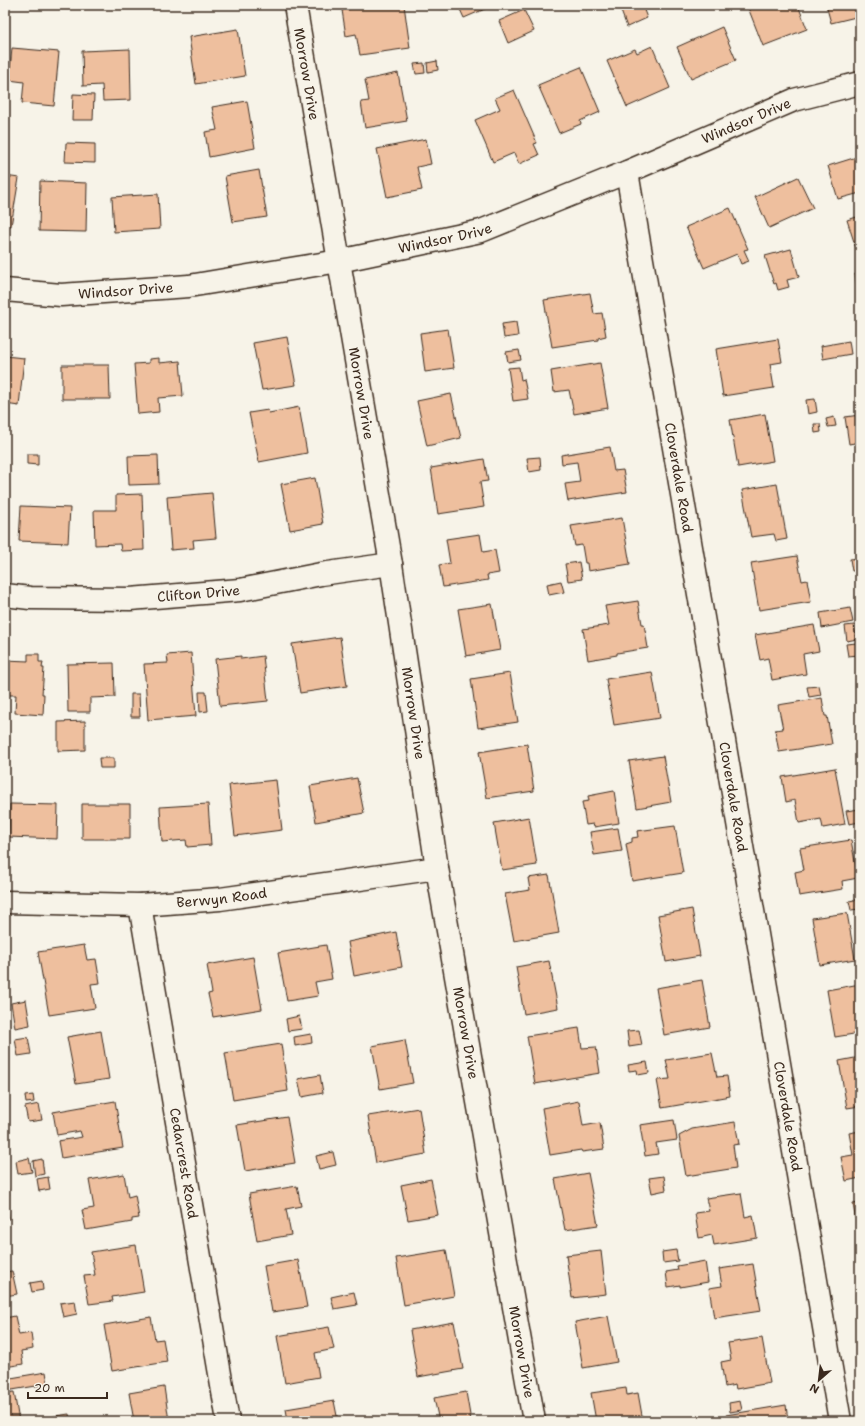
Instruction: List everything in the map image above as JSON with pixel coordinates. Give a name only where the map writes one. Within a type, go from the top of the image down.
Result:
[{"type":"street","name":"Morrow Drive","points":[[295,5],[391,564],[437,868],[534,1421]]},
{"type":"street","name":"Windsor Drive","points":[[5,290],[61,295],[189,286],[339,262],[481,231],[627,172],[794,100],[860,83]]},
{"type":"street","name":"Cloverdale Road","points":[[627,172],[840,1421]]},
{"type":"street","name":"Clifton Drive","points":[[5,595],[30,598],[130,599],[240,590],[321,574],[391,564]]},
{"type":"street","name":"Berwyn Road","points":[[5,902],[140,905],[220,899],[437,868]]},
{"type":"street","name":"Cedarcrest Road","points":[[140,905],[228,1421]]},
{"type":"building","points":[[372,5],[404,5],[410,48],[360,55],[356,34],[346,36],[342,10]]},
{"type":"building","points":[[458,5],[494,5],[464,18]]},
{"type":"building","points":[[635,5],[642,5],[647,18],[627,27],[621,11]]},
{"type":"building","points":[[747,5],[798,5],[807,29],[763,46]]},
{"type":"building","points":[[826,5],[860,5],[860,16],[831,23]]},
{"type":"building","points":[[524,10],[534,31],[508,43],[499,21]]},
{"type":"building","points":[[722,27],[736,60],[691,79],[677,47]]},
{"type":"building","points":[[238,29],[245,76],[196,84],[189,37]]},
{"type":"building","points":[[652,46],[670,88],[627,107],[607,61],[635,49],[637,53]]},
{"type":"building","points":[[12,48],[59,52],[54,106],[22,103],[24,82],[9,80]]},
{"type":"building","points":[[130,49],[131,100],[103,101],[102,85],[83,86],[82,51]]},
{"type":"building","points":[[437,61],[438,70],[428,72],[427,63]]},
{"type":"building","points":[[424,63],[425,73],[416,74],[414,64]]},
{"type":"building","points":[[581,67],[600,112],[580,121],[581,124],[559,133],[538,85]]},
{"type":"building","points":[[398,73],[407,121],[365,128],[361,102],[369,101],[365,80]]},
{"type":"building","points":[[514,90],[537,143],[534,144],[539,155],[519,164],[514,153],[493,162],[475,120],[500,109],[495,98]]},
{"type":"building","points":[[73,94],[94,95],[93,120],[72,120]]},
{"type":"building","points":[[247,101],[255,148],[209,157],[205,132],[217,130],[212,107]]},
{"type":"building","points":[[426,139],[431,164],[417,167],[422,190],[387,197],[377,149]]},
{"type":"building","points":[[66,143],[95,144],[95,163],[65,162]]},
{"type":"building","points":[[860,156],[860,193],[838,199],[828,166]]},
{"type":"building","points":[[259,170],[267,217],[233,222],[225,176]]},
{"type":"building","points":[[5,176],[19,178],[11,226],[5,225]]},
{"type":"building","points":[[798,177],[813,208],[769,228],[755,197]]},
{"type":"building","points":[[40,181],[87,183],[86,232],[39,231]]},
{"type":"building","points":[[158,194],[160,229],[114,232],[112,197]]},
{"type":"building","points":[[730,208],[748,249],[744,250],[749,261],[741,264],[737,254],[704,268],[686,227]]},
{"type":"building","points":[[860,216],[860,247],[856,248],[847,220]]},
{"type":"building","points":[[791,249],[799,277],[787,280],[789,287],[778,290],[776,283],[774,284],[765,256]]},
{"type":"building","points":[[855,274],[860,274],[860,308]]},
{"type":"building","points":[[590,293],[594,314],[602,313],[606,336],[598,338],[598,340],[552,347],[544,300]]},
{"type":"building","points":[[516,322],[518,336],[504,338],[502,324]]},
{"type":"building","points":[[448,329],[454,368],[425,372],[420,333]]},
{"type":"building","points":[[287,337],[296,385],[262,390],[253,343]]},
{"type":"building","points":[[778,339],[782,362],[770,364],[774,388],[723,396],[716,349]]},
{"type":"building","points":[[849,341],[851,354],[823,359],[821,346]]},
{"type":"building","points":[[519,350],[521,360],[508,362],[506,352]]},
{"type":"building","points":[[5,356],[24,358],[19,406],[5,404]]},
{"type":"building","points":[[159,358],[159,363],[180,361],[183,396],[158,398],[159,412],[138,414],[134,364],[149,363],[149,359]]},
{"type":"building","points":[[600,363],[608,408],[574,414],[569,390],[554,392],[551,371]]},
{"type":"building","points":[[62,365],[109,365],[110,399],[62,399]]},
{"type":"building","points":[[519,367],[521,380],[524,379],[528,399],[513,401],[508,368]]},
{"type":"building","points":[[451,394],[461,438],[427,446],[417,401]]},
{"type":"building","points":[[815,399],[817,412],[808,414],[806,400]]},
{"type":"building","points":[[299,407],[307,453],[259,462],[249,413],[268,410],[269,413]]},
{"type":"building","points":[[765,414],[773,461],[738,467],[730,420]]},
{"type":"building","points":[[860,415],[860,442],[849,444],[845,417]]},
{"type":"building","points":[[834,417],[836,426],[828,427],[826,419]]},
{"type":"building","points":[[814,424],[820,424],[821,432],[815,433]]},
{"type":"building","points":[[610,447],[614,471],[623,470],[627,492],[568,501],[565,484],[580,482],[577,462],[562,464],[561,455]]},
{"type":"building","points":[[27,454],[38,454],[38,465],[27,464]]},
{"type":"building","points":[[158,455],[159,484],[129,485],[128,456]]},
{"type":"building","points":[[540,457],[541,470],[529,472],[527,458]]},
{"type":"building","points":[[484,459],[488,481],[480,482],[484,507],[438,514],[431,468]]},
{"type":"building","points":[[315,478],[323,524],[290,530],[281,484]]},
{"type":"building","points":[[777,484],[787,539],[776,541],[774,534],[751,537],[742,490]]},
{"type":"building","points":[[212,493],[216,538],[193,540],[194,548],[171,550],[167,497]]},
{"type":"building","points":[[142,494],[144,550],[121,551],[120,544],[95,545],[94,510],[116,510],[116,495]]},
{"type":"building","points":[[21,506],[70,508],[68,543],[19,541]]},
{"type":"building","points":[[622,518],[630,564],[588,571],[582,545],[575,546],[571,526]]},
{"type":"building","points":[[480,534],[483,552],[495,550],[499,573],[487,575],[488,580],[443,587],[439,565],[450,563],[446,539]]},
{"type":"building","points":[[797,556],[802,581],[807,580],[811,602],[759,610],[751,563]]},
{"type":"building","points":[[860,558],[860,570],[852,571],[850,559]]},
{"type":"building","points":[[579,562],[582,579],[568,581],[565,564]]},
{"type":"building","points":[[561,581],[564,592],[549,595],[547,584]]},
{"type":"building","points":[[638,601],[648,648],[588,660],[583,629],[609,625],[605,606]]},
{"type":"building","points":[[492,604],[500,650],[466,656],[458,609]]},
{"type":"building","points":[[850,608],[853,622],[822,628],[820,613]]},
{"type":"building","points":[[814,625],[819,651],[803,654],[806,674],[772,680],[768,658],[760,660],[755,635]]},
{"type":"building","points":[[854,625],[857,639],[847,641],[845,626]]},
{"type":"building","points":[[340,637],[347,686],[300,693],[292,644]]},
{"type":"building","points":[[857,643],[859,655],[848,656],[846,644]]},
{"type":"building","points":[[191,653],[196,716],[148,720],[144,664],[168,663],[167,655]]},
{"type":"building","points":[[28,654],[39,654],[39,662],[43,662],[43,715],[15,713],[16,695],[5,695],[5,660],[28,661]]},
{"type":"building","points":[[241,656],[241,659],[263,656],[268,701],[220,706],[215,659]]},
{"type":"building","points":[[114,663],[115,697],[90,698],[90,712],[68,712],[67,664]]},
{"type":"building","points":[[652,672],[660,718],[614,725],[606,679]]},
{"type":"building","points":[[510,673],[518,722],[478,728],[471,679]]},
{"type":"building","points":[[819,686],[821,695],[809,697],[807,687]]},
{"type":"building","points":[[199,692],[206,692],[208,711],[200,712]]},
{"type":"building","points":[[131,694],[139,694],[140,717],[131,717]]},
{"type":"building","points":[[822,698],[832,744],[779,752],[775,730],[783,729],[778,705]]},
{"type":"building","points":[[85,721],[85,750],[58,751],[58,722]]},
{"type":"building","points":[[527,744],[534,791],[487,798],[479,752]]},
{"type":"building","points":[[663,756],[671,802],[637,808],[629,761]]},
{"type":"building","points":[[99,758],[114,758],[114,768],[100,768]]},
{"type":"building","points":[[835,768],[845,824],[823,828],[821,819],[799,823],[795,800],[786,802],[782,777]]},
{"type":"building","points":[[357,778],[364,813],[316,822],[310,786]]},
{"type":"building","points":[[276,780],[282,830],[235,836],[229,785]]},
{"type":"building","points":[[614,791],[619,823],[594,827],[593,824],[586,825],[582,802],[589,801],[588,796]]},
{"type":"building","points":[[10,804],[58,805],[57,839],[9,837]]},
{"type":"building","points":[[82,804],[130,804],[130,839],[82,839]]},
{"type":"building","points":[[208,804],[211,845],[187,847],[186,840],[162,842],[160,807]]},
{"type":"building","points":[[860,809],[860,822],[849,824],[846,811]]},
{"type":"building","points":[[529,817],[537,865],[502,870],[494,823]]},
{"type":"building","points":[[675,826],[683,873],[632,881],[626,844],[632,842],[632,838],[638,837],[637,831]]},
{"type":"building","points":[[618,828],[622,851],[594,855],[590,832]]},
{"type":"building","points":[[851,840],[858,878],[842,881],[843,889],[799,896],[795,872],[804,870],[800,848]]},
{"type":"building","points":[[549,875],[559,933],[514,941],[505,894],[530,890],[528,878]]},
{"type":"building","points":[[860,899],[860,909],[851,910],[849,901]]},
{"type":"building","points":[[692,909],[700,956],[666,962],[658,915]]},
{"type":"building","points":[[847,913],[855,959],[820,965],[812,918]]},
{"type":"building","points":[[396,932],[402,967],[354,976],[348,942]]},
{"type":"building","points":[[84,945],[87,960],[96,959],[100,983],[91,984],[95,1008],[49,1015],[38,952]]},
{"type":"building","points":[[326,945],[332,979],[315,982],[318,996],[287,1001],[278,953]]},
{"type":"building","points":[[253,957],[262,1009],[213,1017],[208,994],[212,993],[207,965]]},
{"type":"building","points":[[549,961],[558,1008],[524,1014],[516,967]]},
{"type":"building","points":[[702,980],[710,1027],[664,1035],[656,988]]},
{"type":"building","points":[[860,984],[860,1033],[835,1037],[827,990]]},
{"type":"building","points":[[26,1000],[30,1025],[15,1028],[11,1003]]},
{"type":"building","points":[[299,1016],[302,1029],[288,1031],[286,1019]]},
{"type":"building","points":[[579,1028],[582,1048],[596,1047],[600,1073],[535,1084],[527,1036]]},
{"type":"building","points":[[639,1030],[642,1045],[629,1047],[627,1031]]},
{"type":"building","points":[[101,1031],[109,1079],[76,1084],[67,1037]]},
{"type":"building","points":[[311,1034],[312,1043],[295,1046],[294,1037]]},
{"type":"building","points":[[28,1037],[31,1054],[18,1056],[15,1039]]},
{"type":"building","points":[[405,1040],[413,1083],[380,1089],[372,1046]]},
{"type":"building","points":[[281,1044],[288,1091],[233,1100],[225,1053]]},
{"type":"building","points":[[712,1053],[717,1077],[727,1076],[730,1096],[662,1108],[657,1080],[670,1079],[666,1060]]},
{"type":"building","points":[[860,1057],[860,1106],[847,1108],[839,1061]]},
{"type":"building","points":[[647,1062],[649,1073],[638,1075],[637,1070],[629,1071],[628,1065]]},
{"type":"building","points":[[320,1075],[323,1093],[302,1097],[298,1079]]},
{"type":"building","points":[[33,1095],[34,1102],[26,1103],[25,1096]]},
{"type":"building","points":[[115,1101],[123,1148],[61,1158],[58,1141],[82,1137],[80,1131],[57,1135],[53,1112]]},
{"type":"building","points":[[579,1101],[583,1126],[600,1123],[604,1149],[582,1152],[581,1150],[550,1155],[542,1108]]},
{"type":"building","points":[[39,1104],[42,1120],[28,1122],[25,1107]]},
{"type":"building","points":[[419,1108],[426,1154],[376,1163],[368,1116]]},
{"type":"building","points":[[287,1117],[295,1163],[245,1171],[237,1125]]},
{"type":"building","points":[[674,1120],[677,1140],[656,1143],[658,1154],[645,1156],[640,1125]]},
{"type":"building","points":[[735,1122],[739,1144],[733,1145],[736,1168],[686,1176],[679,1136],[692,1129]]},
{"type":"building","points":[[860,1131],[860,1178],[846,1181],[841,1157],[853,1155],[849,1133]]},
{"type":"building","points":[[333,1152],[336,1165],[319,1169],[316,1156]]},
{"type":"building","points":[[29,1158],[32,1172],[18,1174],[16,1161]]},
{"type":"building","points":[[42,1159],[44,1174],[35,1176],[33,1161]]},
{"type":"building","points":[[5,1173],[9,1195],[5,1195]]},
{"type":"building","points":[[588,1173],[598,1225],[565,1230],[555,1179]]},
{"type":"building","points":[[124,1174],[128,1197],[135,1195],[139,1218],[132,1219],[132,1222],[86,1230],[82,1210],[94,1208],[89,1180]]},
{"type":"building","points":[[664,1176],[666,1190],[652,1193],[649,1178]]},
{"type":"building","points":[[48,1177],[50,1189],[39,1191],[37,1179]]},
{"type":"building","points":[[431,1179],[438,1215],[408,1220],[401,1185]]},
{"type":"building","points":[[297,1186],[301,1206],[286,1209],[291,1235],[257,1241],[249,1194]]},
{"type":"building","points":[[741,1193],[745,1217],[753,1215],[757,1238],[714,1245],[712,1235],[699,1238],[695,1213],[709,1211],[706,1198]]},
{"type":"building","points":[[860,1203],[860,1228],[857,1228],[853,1204]]},
{"type":"building","points":[[7,1205],[9,1219],[5,1219],[5,1206]]},
{"type":"building","points":[[136,1245],[144,1292],[112,1297],[113,1301],[89,1304],[84,1276],[95,1275],[91,1252]]},
{"type":"building","points":[[446,1250],[454,1296],[404,1305],[396,1258]]},
{"type":"building","points":[[676,1250],[678,1261],[663,1263],[662,1252]]},
{"type":"building","points":[[601,1251],[606,1294],[572,1298],[566,1255]]},
{"type":"building","points":[[298,1260],[307,1307],[272,1312],[264,1266]]},
{"type":"building","points":[[705,1261],[708,1282],[680,1287],[680,1285],[668,1287],[666,1272],[678,1270],[677,1266]]},
{"type":"building","points":[[753,1264],[761,1311],[714,1318],[709,1288],[722,1286],[719,1269]]},
{"type":"building","points":[[12,1271],[17,1294],[5,1296],[5,1272]]},
{"type":"building","points":[[42,1281],[43,1290],[32,1292],[30,1283]]},
{"type":"building","points":[[354,1292],[357,1305],[334,1309],[331,1297]]},
{"type":"building","points":[[75,1301],[77,1314],[63,1317],[60,1303]]},
{"type":"building","points":[[15,1316],[19,1335],[31,1333],[33,1349],[21,1351],[23,1364],[5,1367],[5,1318]]},
{"type":"building","points":[[608,1316],[617,1362],[583,1368],[575,1322]]},
{"type":"building","points":[[151,1317],[155,1340],[163,1339],[167,1362],[112,1371],[104,1325]]},
{"type":"building","points":[[454,1322],[463,1369],[418,1377],[410,1330]]},
{"type":"building","points":[[329,1327],[334,1349],[315,1353],[319,1377],[285,1383],[277,1336]]},
{"type":"building","points":[[762,1338],[770,1383],[736,1389],[735,1385],[725,1387],[721,1362],[731,1360],[728,1343]]},
{"type":"building","points":[[8,1368],[10,1376],[5,1377],[5,1369]]},
{"type":"building","points":[[46,1372],[48,1384],[6,1391],[5,1379]]},
{"type":"building","points":[[164,1387],[169,1421],[134,1421],[129,1393]]},
{"type":"building","points":[[626,1388],[627,1395],[638,1393],[643,1421],[596,1421],[591,1393]]},
{"type":"building","points":[[14,1392],[19,1421],[5,1421],[5,1393]]},
{"type":"building","points":[[466,1392],[471,1421],[439,1421],[434,1398]]},
{"type":"building","points":[[334,1401],[338,1421],[288,1421],[286,1409]]},
{"type":"building","points":[[740,1401],[742,1410],[730,1412],[729,1403]]},
{"type":"building","points":[[786,1405],[788,1421],[727,1421],[726,1415]]},
{"type":"building","points":[[69,1414],[70,1421],[42,1421],[42,1418]]}]
